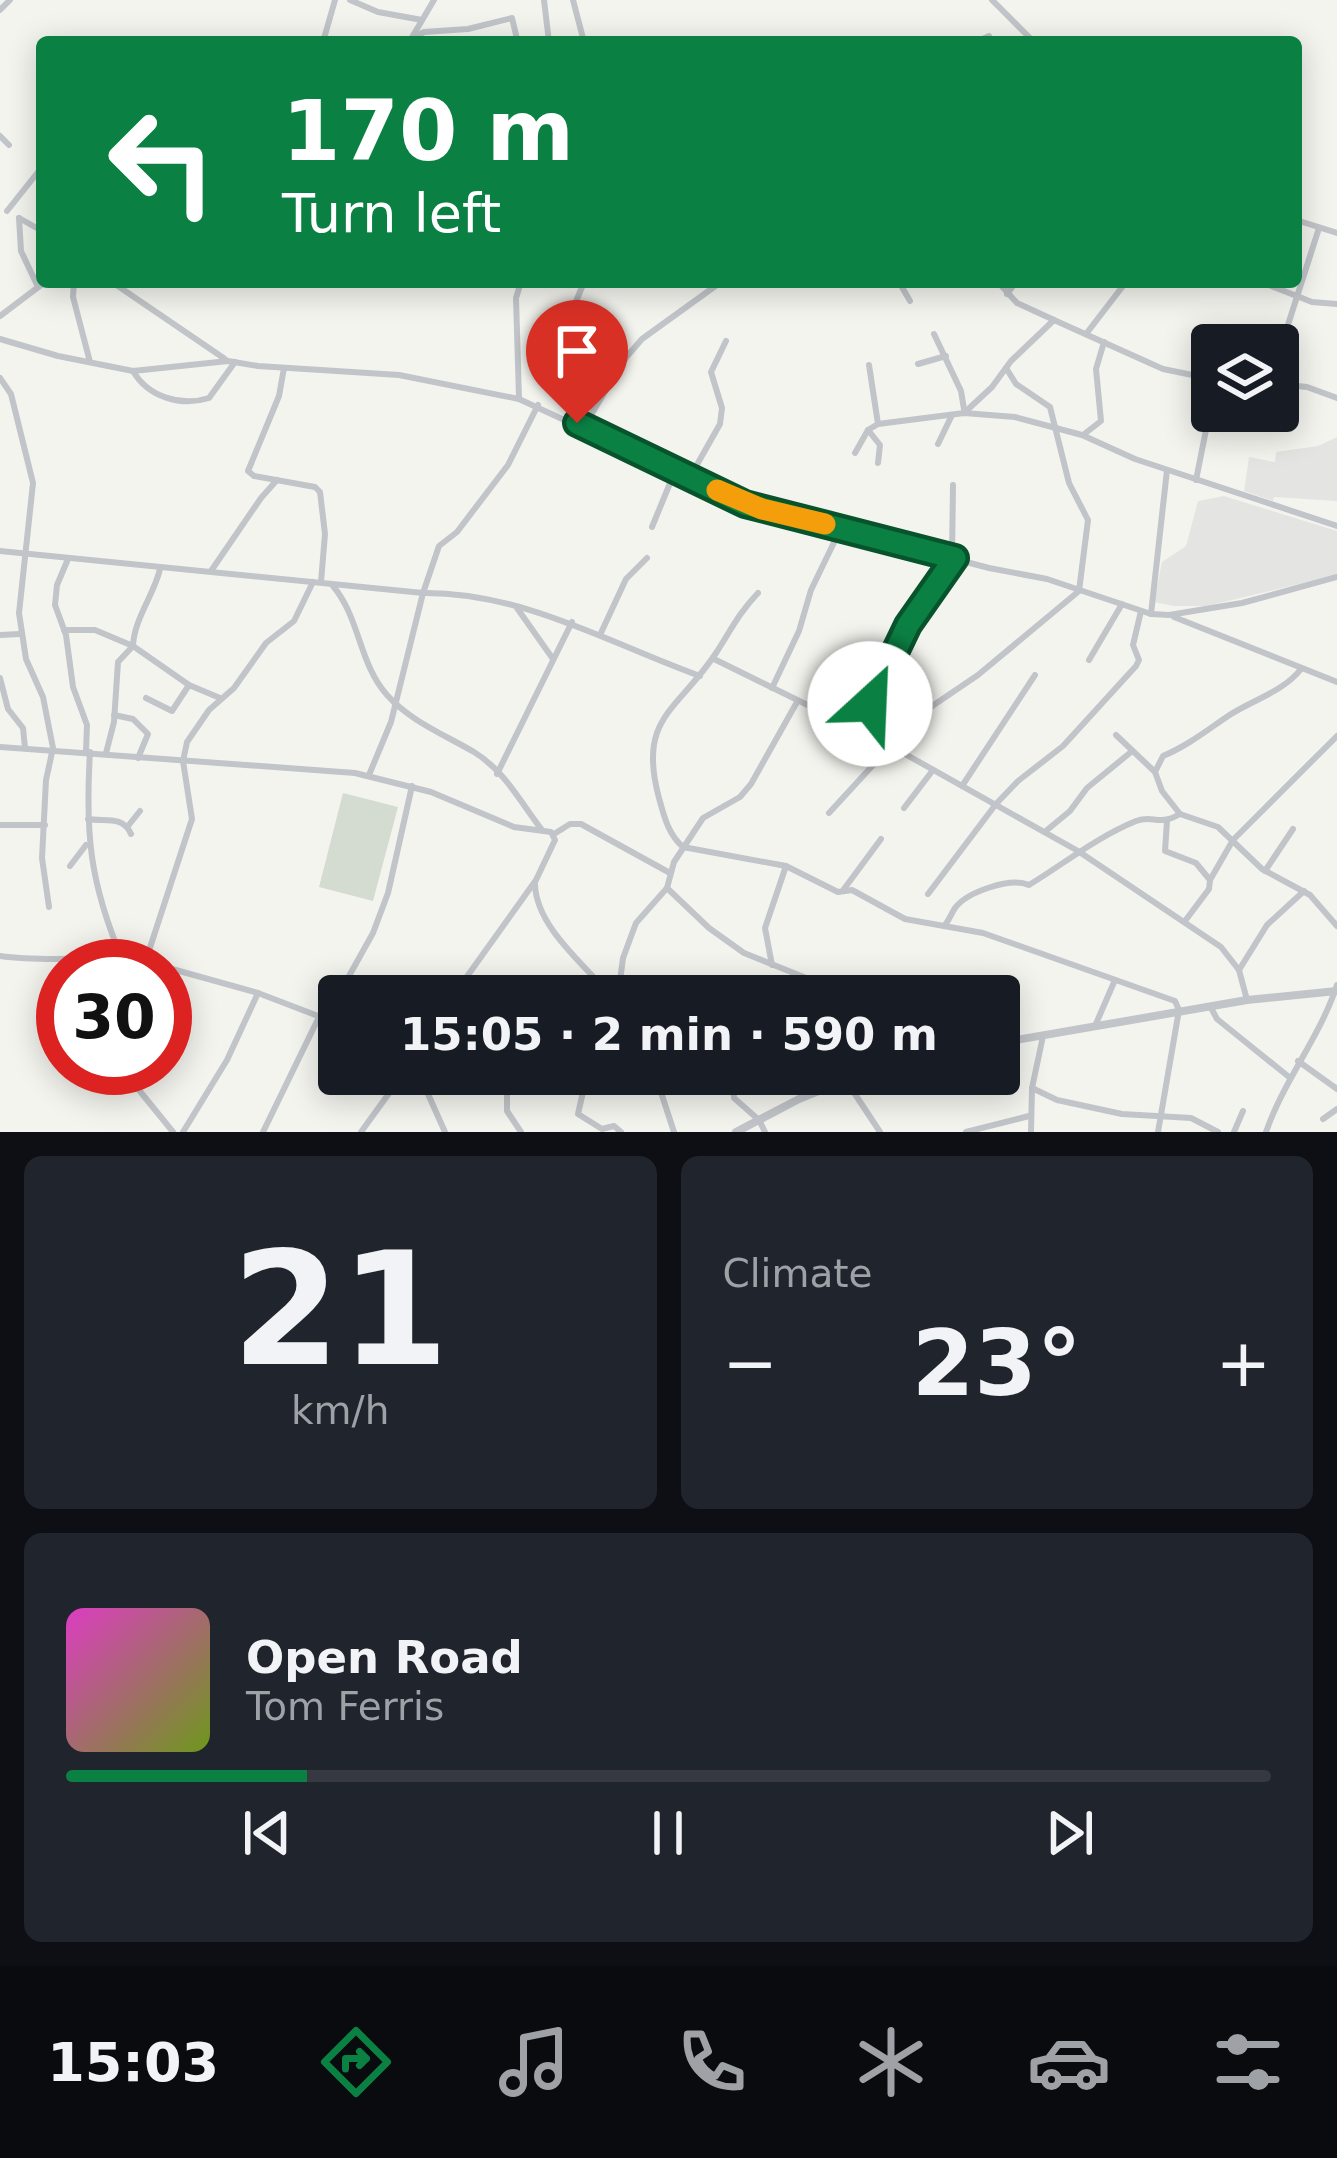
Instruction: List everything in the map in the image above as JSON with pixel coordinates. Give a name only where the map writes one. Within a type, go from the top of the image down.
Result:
[{"type":"street","points":[[0,10],[10,0]]},
{"type":"street","points":[[325,36],[335,0]]},
{"type":"street","points":[[350,0],[379,12],[422,20]]},
{"type":"street","points":[[412,36],[434,0]]},
{"type":"street","points":[[544,0],[548,36]]},
{"type":"street","points":[[573,0],[582,36]]},
{"type":"street","points":[[992,0],[1028,36]]},
{"type":"street","points":[[417,36],[512,18],[516,36]]},
{"type":"street","points":[[0,136],[8,145]]},
{"type":"street","points":[[36,174],[4,210],[36,228]]},
{"type":"street","points":[[19,218],[21,251],[36,275]]},
{"type":"street","points":[[1302,222],[1337,233]]},
{"type":"street","points":[[1302,282],[1319,228]]},
{"type":"street","points":[[0,316],[38,288]]},
{"type":"street","points":[[74,288],[90,362]]},
{"type":"street","points":[[121,288],[232,362]]},
{"type":"street","points":[[518,288],[519,399]]},
{"type":"street","points":[[582,288],[575,304],[580,329],[625,359]]},
{"type":"street","points":[[584,427],[625,359],[647,334],[712,288]]},
{"type":"street","points":[[902,288],[910,302]]},
{"type":"street","points":[[1002,288],[1017,303],[1162,369],[1191,375]]},
{"type":"street","points":[[1007,294],[1012,288]]},
{"type":"street","points":[[1086,334],[1121,288]]},
{"type":"street","points":[[1278,288],[1312,302],[1337,304]]},
{"type":"street","points":[[1288,324],[1300,288]]},
{"type":"street","points":[[964,413],[1054,320]]},
{"type":"street","points":[[934,334],[961,391],[964,413]]},
{"type":"street","points":[[0,339],[133,371],[232,362],[399,375],[519,399],[745,504],[1029,574],[1150,614],[1242,603],[1337,577]]},
{"type":"street","points":[[690,477],[720,424],[722,408],[711,372],[726,340]]},
{"type":"street","points":[[1082,436],[1101,421],[1096,369],[1104,341]]},
{"type":"street","points":[[918,364],[946,356]]},
{"type":"street","points":[[133,371],[150,389],[182,404],[209,398],[232,362]]},
{"type":"street","points":[[869,365],[878,424]]},
{"type":"street","points":[[153,939],[192,819],[183,761],[190,736],[234,688],[266,643],[294,621],[317,582],[325,534],[320,492],[315,487],[254,476],[247,467],[279,396],[284,368]]},
{"type":"street","points":[[829,813],[929,707],[978,674],[1079,591],[1088,520],[1069,483],[1048,404],[1016,384],[1006,368]]},
{"type":"street","points":[[0,378],[11,394],[32,474],[20,634],[46,706],[53,748],[46,780],[42,858],[49,907]]},
{"type":"street","points":[[1299,386],[1337,398]]},
{"type":"street","points":[[369,775],[396,704],[439,546],[457,532],[501,477],[538,404]]},
{"type":"street","points":[[855,453],[868,430],[878,424],[964,413],[1015,417],[1337,526]]},
{"type":"street","points":[[938,444],[952,415]]},
{"type":"street","points":[[868,430],[880,445],[878,464]]},
{"type":"street","points":[[1196,480],[1206,432]]},
{"type":"street","points":[[1150,614],[1167,470]]},
{"type":"street","points":[[652,527],[675,471]]},
{"type":"street","points":[[212,572],[277,480]]},
{"type":"street","points":[[854,728],[908,625],[953,558],[953,485]]},
{"type":"street","points":[[772,688],[841,528]]},
{"type":"street","points":[[0,551],[423,593],[455,592],[572,622],[626,649],[700,676]]},
{"type":"street","points":[[600,635],[626,579],[647,558]]},
{"type":"street","points":[[68,559],[57,585],[56,604],[73,687],[87,725],[88,842],[114,939]]},
{"type":"street","points":[[106,753],[118,662],[133,646],[160,568]]},
{"type":"street","points":[[331,584],[350,612],[371,670],[396,704],[476,753],[517,791],[542,830]]},
{"type":"street","points":[[758,593],[730,624],[700,676],[664,717],[651,747],[666,824],[682,847],[786,866],[842,892],[852,890],[905,919],[982,933],[1175,1001],[1179,1010],[1157,1132]]},
{"type":"street","points":[[1089,660],[1122,604]]},
{"type":"street","points":[[515,605],[553,659]]},
{"type":"street","points":[[928,893],[996,804],[1064,746],[1136,666],[1139,660],[1133,645],[1141,610]]},
{"type":"street","points":[[1169,615],[1337,682]]},
{"type":"street","points":[[497,775],[572,622]]},
{"type":"street","points":[[64,630],[95,631],[133,646],[189,685],[220,698]]},
{"type":"street","points":[[0,635],[20,634]]},
{"type":"street","points":[[712,658],[889,745],[1078,851],[1220,947],[1239,970],[1246,1000]]},
{"type":"street","points":[[1155,772],[1162,756],[1283,685],[1301,669]]},
{"type":"street","points":[[883,674],[929,707]]},
{"type":"street","points":[[962,786],[1035,675]]},
{"type":"street","points":[[0,678],[8,709],[23,728],[25,748]]},
{"type":"street","points":[[146,698],[172,711],[189,685]]},
{"type":"street","points":[[620,975],[632,929],[667,888],[682,847],[703,818],[751,784],[797,702]]},
{"type":"street","points":[[114,715],[133,719],[146,731],[148,741],[138,758]]},
{"type":"street","points":[[1116,735],[1155,772],[1180,814],[1211,824],[1265,871],[1304,891],[1337,926]]},
{"type":"street","points":[[1186,921],[1209,889],[1233,841],[1336,738]]},
{"type":"street","points":[[0,747],[369,775],[412,786],[501,823],[554,834]]},
{"type":"street","points":[[1046,831],[1131,752]]},
{"type":"street","points":[[904,808],[933,770]]},
{"type":"street","points":[[348,975],[373,933],[388,893],[412,786]]},
{"type":"street","points":[[88,819],[116,820],[130,830],[140,811]]},
{"type":"street","points":[[944,926],[967,899],[1004,882],[1018,880],[1029,885],[1078,851],[1142,818],[1167,821],[1180,814]]},
{"type":"street","points":[[1167,821],[1165,850],[1196,863],[1210,880]]},
{"type":"street","points":[[554,834],[570,824],[581,824],[670,873]]},
{"type":"street","points":[[0,825],[45,825]]},
{"type":"street","points":[[1265,871],[1293,829]]},
{"type":"street","points":[[469,975],[536,880],[554,834]]},
{"type":"street","points":[[842,892],[881,839]]},
{"type":"street","points":[[70,866],[88,842]]},
{"type":"street","points":[[772,965],[765,928],[786,866]]},
{"type":"street","points":[[536,880],[543,913],[597,975]]},
{"type":"street","points":[[667,888],[744,953],[792,975]]},
{"type":"street","points":[[1239,970],[1267,925],[1304,891]]},
{"type":"street","points":[[0,956],[36,959]]},
{"type":"street","points":[[192,974],[318,1016]]},
{"type":"street","points":[[1095,1026],[1114,980]]},
{"type":"street","points":[[1020,1040],[1179,1010],[1336,989]]},
{"type":"street","points":[[1266,1132],[1336,989]]},
{"type":"street","points":[[183,1132],[243,1030],[258,993]]},
{"type":"street","points":[[1210,1006],[1217,1019],[1289,1077]]},
{"type":"street","points":[[263,1132],[318,1026]]},
{"type":"street","points":[[1031,1132],[1032,1088],[1043,1036]]},
{"type":"street","points":[[1298,1061],[1337,1089]]},
{"type":"street","points":[[1032,1088],[1057,1100],[1122,1114],[1191,1118],[1219,1132]]},
{"type":"street","points":[[143,1095],[173,1132]]},
{"type":"street","points":[[361,1132],[388,1095]]},
{"type":"street","points":[[428,1095],[446,1132]]},
{"type":"street","points":[[507,1095],[507,1112],[521,1132]]},
{"type":"street","points":[[581,1095],[578,1114],[602,1129],[614,1126],[621,1132]]},
{"type":"street","points":[[662,1095],[674,1132]]},
{"type":"street","points":[[733,1095],[765,1132]]},
{"type":"street","points":[[736,1132],[811,1095]]},
{"type":"street","points":[[856,1095],[880,1132]]},
{"type":"street","points":[[1323,1119],[1337,1109]]},
{"type":"street","points":[[1234,1132],[1243,1112]]},
{"type":"street","points":[[966,1132],[1029,1116]]},
{"type":"shaded area","points":[[1337,437],[1337,501],[1274,497],[1273,501],[1244,491],[1249,457],[1275,462],[1276,452],[1318,446]]},
{"type":"shaded area","points":[[1224,496],[1337,531],[1337,575],[1207,606],[1154,602],[1162,562],[1186,546],[1198,501]]},
{"type":"shaded area","points":[[343,793],[398,807],[373,901],[319,887]]},
{"type":"slow traffic","points":[[717,490],[762,509],[825,524]]},
{"type":"route","points":[[577,423],[745,504],[955,558],[908,625],[870,704]]}]
